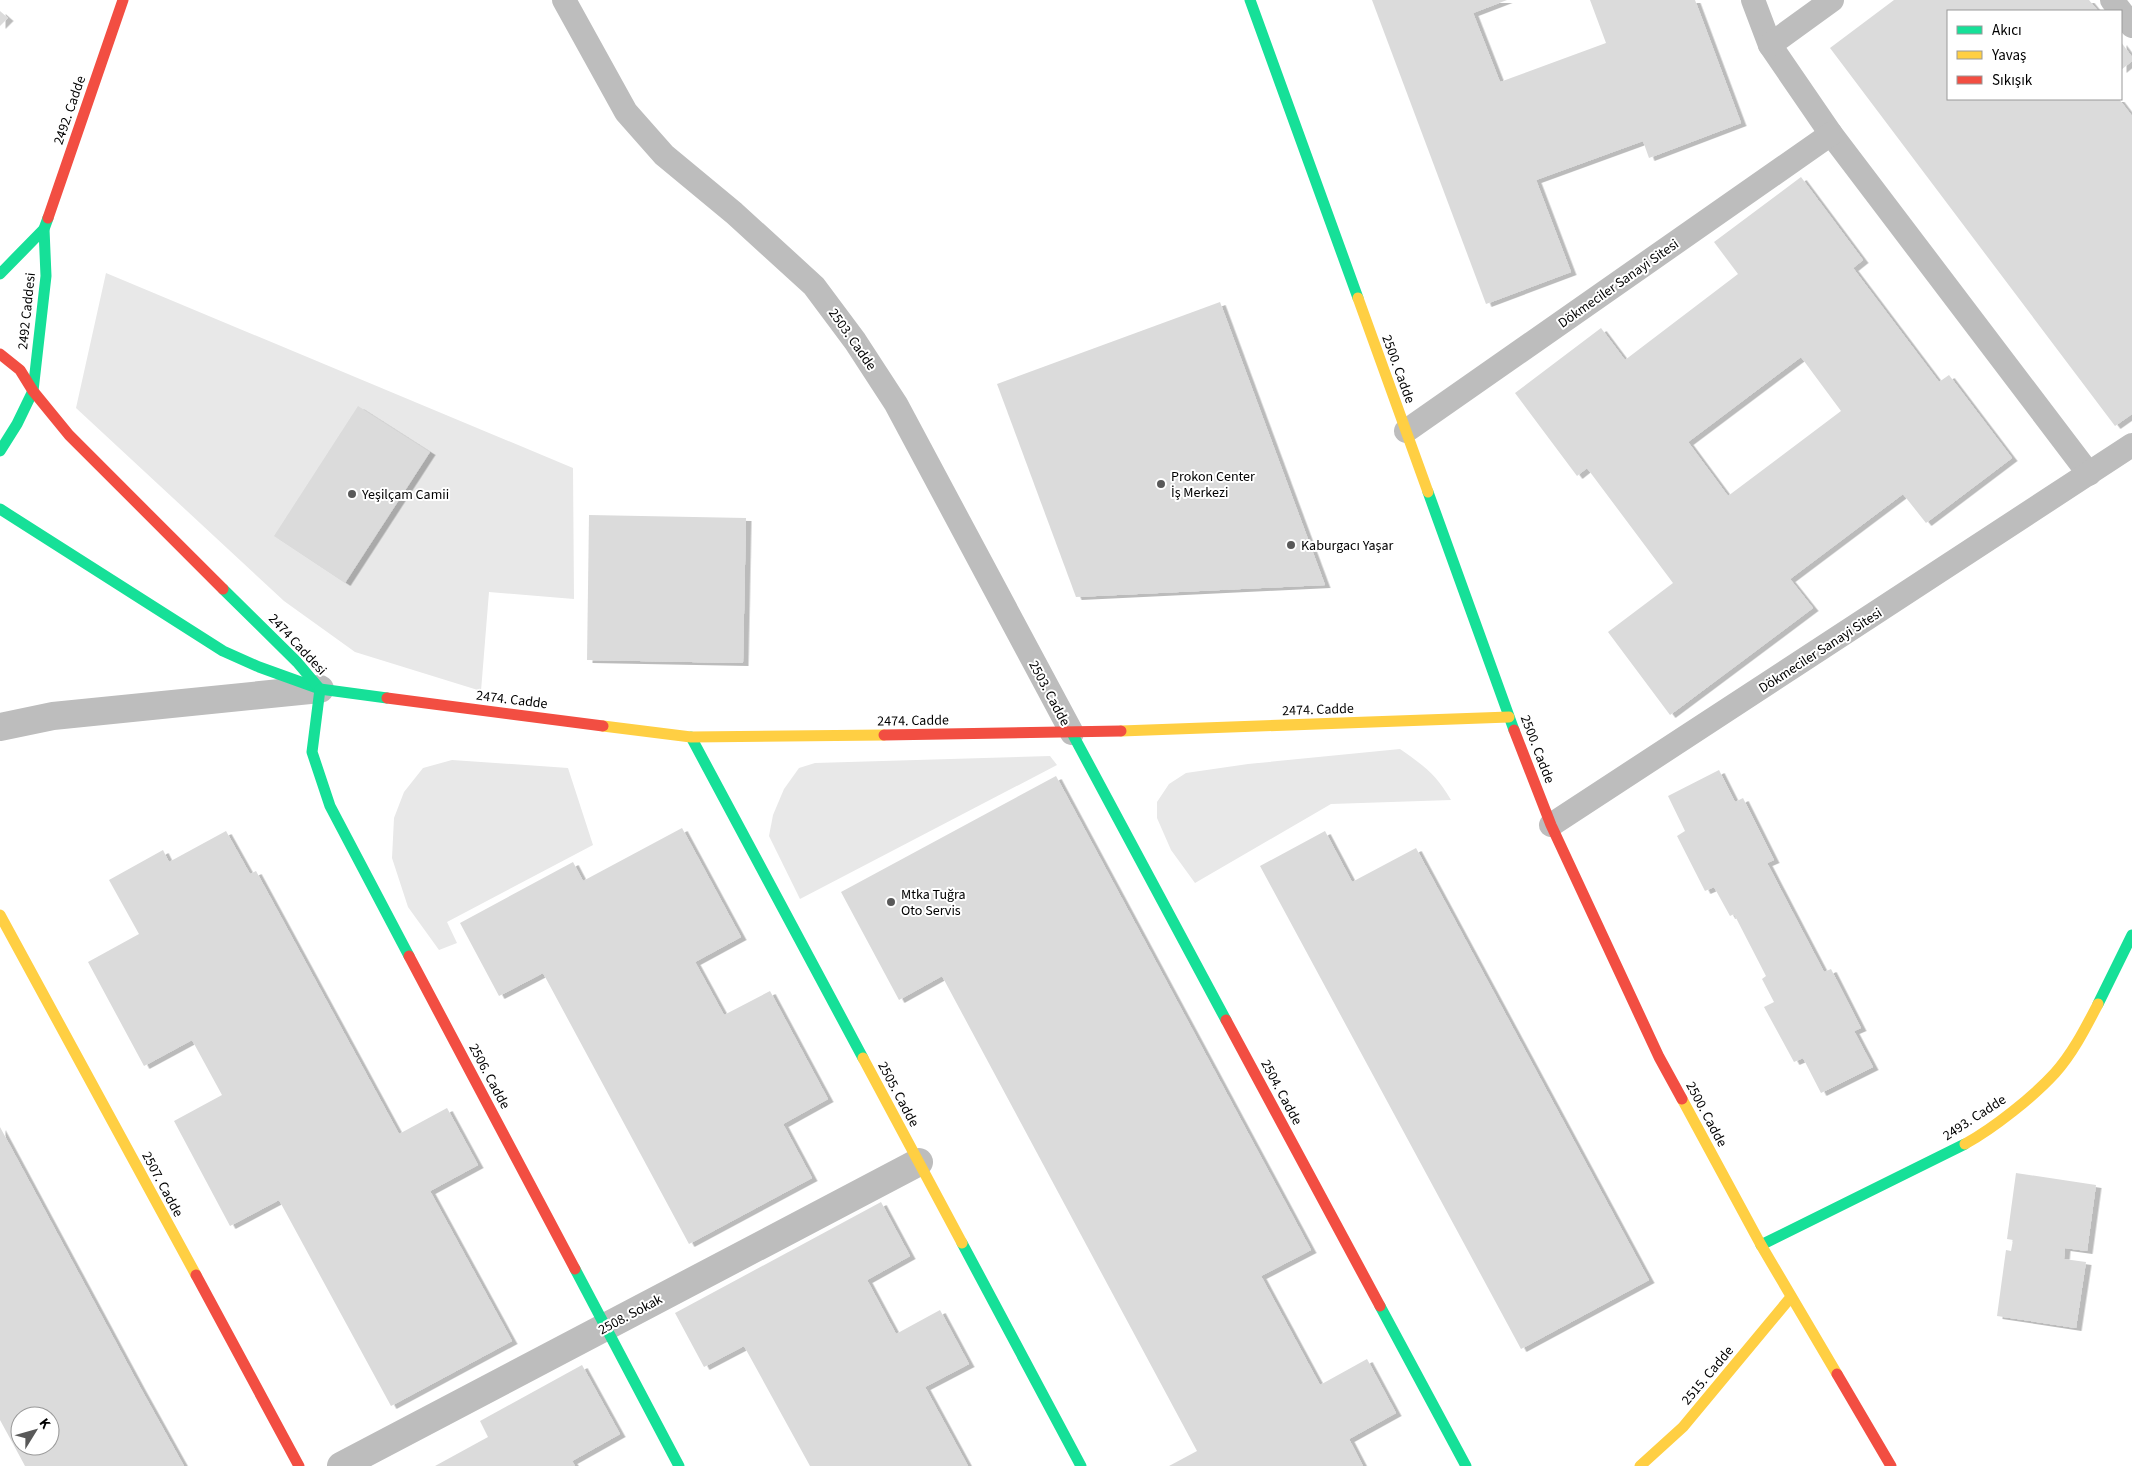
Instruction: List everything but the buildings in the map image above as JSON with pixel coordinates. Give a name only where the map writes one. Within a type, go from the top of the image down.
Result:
[{"type":"street","name":"2492. Cadde","points":[[44,229],[123,0]]},
{"type":"street","name":"2500. Cadde","points":[[1250,0],[1509,717],[1551,825],[1659,1057],[1761,1245],[1892,1466]]},
{"type":"street","name":"2492 Caddesi","points":[[0,274],[44,229]]},
{"type":"street","name":"2492 Caddesi","points":[[0,451],[17,424],[33,391],[46,276],[44,229]]},
{"type":"street","name":"2474 Caddesi","points":[[0,354],[20,370],[33,391],[69,435],[290,655],[320,689]]},
{"type":"street","name":"2474 Caddesi","points":[[0,509],[223,651],[259,667],[320,689]]},
{"type":"street","name":"2474. Cadde","points":[[320,689],[691,737],[1072,733],[1509,717]]},
{"type":"street","points":[[0,727],[52,716],[320,689]]},
{"type":"street","name":"2506. Cadde","points":[[320,689],[312,752],[330,806],[679,1466]]},
{"type":"street","name":"2504. Cadde","points":[[1072,733],[1466,1466]]},
{"type":"street","name":"2505. Cadde","points":[[691,737],[1081,1466]]},
{"type":"street","name":"2507. Cadde","points":[[0,916],[299,1466]]},
{"type":"street","name":"2493. Cadde","points":[[1761,1245],[1967,1143],[2017,1107],[2056,1072],[2084,1031],[2132,935]]},
{"type":"street","name":"2508. Sokak","points":[[341,1466],[919,1162]]},
{"type":"street","name":"2515. Cadde","points":[[1640,1466],[1683,1427],[1791,1297]]},
{"type":"lane","name":"2503. Cadde","points":[[564,0],[626,112],[664,155],[734,213],[814,286],[856,341],[896,404],[1072,733]]},
{"type":"lane","points":[[1753,0],[1770,46],[1831,134],[2089,474]]},
{"type":"lane","points":[[1770,46],[1832,0]]},
{"type":"lane","points":[[2112,0],[2120,10]]},
{"type":"lane","points":[[2122,13],[2132,26]]},
{"type":"lane","name":"Dökmeciler Sanayi Sitesi","points":[[1406,431],[1831,134]]},
{"type":"lane","name":"Dökmeciler Sanayi Sitesi","points":[[1551,825],[2132,445]]},
{"type":"shaded area","points":[[106,273],[573,468],[574,599],[489,592],[481,691],[355,652],[284,601],[76,408]]},
{"type":"shaded area","points":[[1400,749],[1429,771],[1440,783],[1451,800],[1331,804],[1195,883],[1171,850],[1157,818],[1157,802],[1169,784],[1186,773],[1248,764]]},
{"type":"shaded area","points":[[1050,756],[1057,765],[800,899],[769,836],[773,815],[784,789],[799,768],[815,763]]},
{"type":"shaded area","points":[[452,760],[568,768],[593,845],[447,922],[457,943],[439,950],[408,907],[392,858],[394,818],[404,792],[423,768]]},
{"type":"traffic: fast","points":[[1250,0],[1358,298]]},
{"type":"traffic: fast","points":[[0,451],[17,424],[33,391],[46,276],[44,229],[48,218]]},
{"type":"traffic: fast","points":[[0,274],[44,229]]},
{"type":"traffic: fast","points":[[1428,492],[1514,730]]},
{"type":"traffic: fast","points":[[0,509],[223,651],[259,667],[320,689],[387,698]]},
{"type":"traffic: fast","points":[[223,589],[297,662],[319,688]]},
{"type":"traffic: fast","points":[[320,689],[312,752],[330,806],[409,956]]},
{"type":"traffic: fast","points":[[1072,733],[1226,1020]]},
{"type":"traffic: fast","points":[[691,737],[863,1058]]},
{"type":"traffic: fast","points":[[2098,1004],[2132,935]]},
{"type":"traffic: fast","points":[[1761,1245],[1965,1144]]},
{"type":"traffic: fast","points":[[962,1243],[1081,1466]]},
{"type":"traffic: fast","points":[[575,1269],[679,1466]]},
{"type":"traffic: fast","points":[[1380,1306],[1466,1466]]},
{"type":"traffic: slow","points":[[1358,298],[1428,492]]},
{"type":"traffic: slow","points":[[1121,731],[1509,717]]},
{"type":"traffic: slow","points":[[603,726],[691,737],[884,735]]},
{"type":"traffic: slow","points":[[0,915],[196,1275]]},
{"type":"traffic: slow","points":[[1965,1144],[2013,1112],[2055,1073],[2084,1031],[2098,1004]]},
{"type":"traffic: slow","points":[[863,1058],[962,1243]]},
{"type":"traffic: slow","points":[[1682,1099],[1761,1245],[1837,1374]]},
{"type":"traffic: slow","points":[[1640,1466],[1683,1427],[1791,1297]]},
{"type":"traffic: jam","points":[[48,218],[123,0]]},
{"type":"traffic: jam","points":[[0,354],[20,370],[33,391],[69,435],[223,589]]},
{"type":"traffic: jam","points":[[387,698],[603,726]]},
{"type":"traffic: jam","points":[[1514,730],[1551,825],[1659,1057],[1682,1099]]},
{"type":"traffic: jam","points":[[884,735],[1121,731]]},
{"type":"traffic: jam","points":[[409,956],[575,1269]]},
{"type":"traffic: jam","points":[[1226,1020],[1380,1306]]},
{"type":"traffic: jam","points":[[196,1275],[299,1466]]},
{"type":"traffic: jam","points":[[1837,1374],[1891,1466]]},
{"type":"place","name":"Prokon Center İş Merkezi","points":[[1161,484]]},
{"type":"place","name":"Yeşilçam Camii","points":[[352,494]]},
{"type":"place","name":"Kaburgacı Yaşar","points":[[1291,545]]},
{"type":"place","name":"Mtka Tuğra Oto Servis","points":[[891,902]]}]
